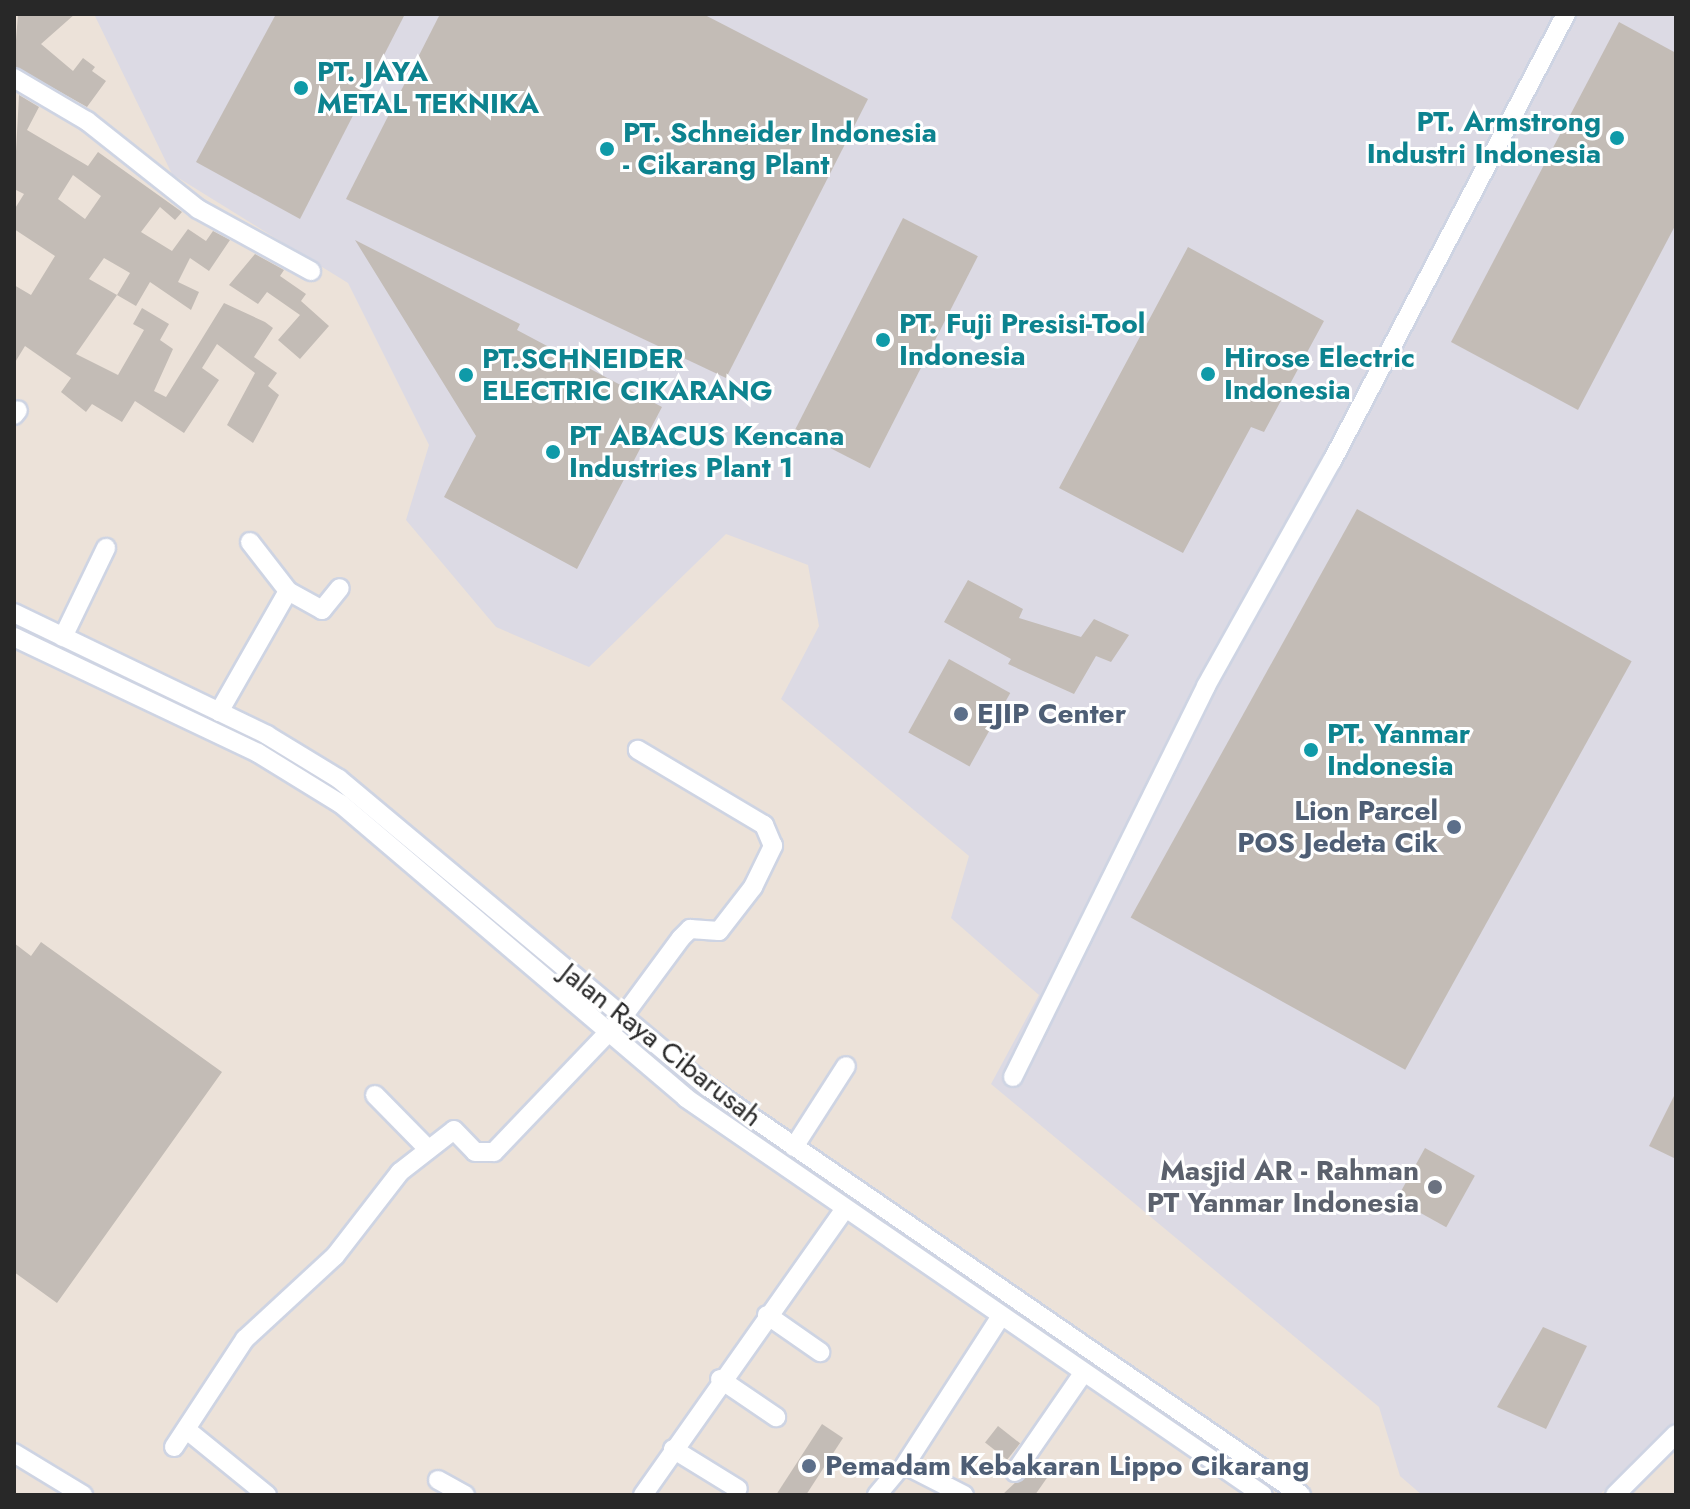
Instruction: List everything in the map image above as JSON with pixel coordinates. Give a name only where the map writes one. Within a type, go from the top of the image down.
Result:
[{"type":"street","points":[[1013,1077],[1206,686],[1332,461],[1566,14]]},
{"type":"street","points":[[14,78],[87,121],[198,209],[311,271]]},
{"type":"street","points":[[250,542],[288,591],[322,610],[340,588]]},
{"type":"street","points":[[63,637],[106,548]]},
{"type":"street","points":[[219,712],[288,591]]},
{"type":"street","name":"Jalan Raya Cibarusah","points":[[14,613],[288,746],[369,800],[622,1018],[794,1147],[1301,1495]]},
{"type":"street","name":"Jalan Raya Cibarusah","points":[[14,637],[247,747],[341,804],[604,1032],[686,1098],[1263,1495]]},
{"type":"street","points":[[174,1447],[245,1339],[335,1256],[374,1200],[428,1149],[454,1130],[475,1152],[494,1152],[604,1032],[622,1018],[690,929],[715,932],[733,917],[773,846],[764,825],[638,750]]},
{"type":"street","points":[[794,1147],[846,1066]]},
{"type":"street","points":[[375,1095],[428,1149]]},
{"type":"street","points":[[643,1495],[720,1379],[845,1209]]},
{"type":"street","points":[[767,1315],[820,1352]]},
{"type":"street","points":[[964,1495],[905,1465],[1001,1316]]},
{"type":"street","points":[[1015,1472],[1084,1372]]},
{"type":"street","points":[[720,1379],[776,1417]]},
{"type":"street","points":[[187,1430],[267,1495]]},
{"type":"street","points":[[1615,1495],[1676,1434]]},
{"type":"street","points":[[673,1449],[738,1489]]},
{"type":"street","points":[[14,1453],[83,1495]]},
{"type":"street","points":[[877,1495],[897,1471]]},
{"type":"street","points":[[438,1480],[465,1495]]},
{"type":"shaded area","points":[[94,14],[1676,14],[1676,1429],[1599,1495],[1422,1495],[1400,1476],[1379,1407],[991,1084],[1039,995],[951,918],[969,856],[781,699],[819,626],[808,565],[726,534],[589,667],[496,627],[406,520],[429,445],[348,283],[172,174]]},
{"type":"building","points":[[18,14],[75,14],[41,44],[73,71],[83,58],[95,67],[92,71],[106,81],[87,107],[14,66]]},
{"type":"building","name":"PT. JAYA METAL TEKNIKA","points":[[276,14],[405,14],[300,219],[196,162]]},
{"type":"building","name":"PT. Schneider Indonesia - Cikarang Plant","points":[[440,14],[703,14],[868,99],[726,378],[346,199]]},
{"type":"building","name":"PT. Armstrong Industri Indonesia","points":[[1619,22],[1676,53],[1676,224],[1578,410],[1451,342]]},
{"type":"building","points":[[19,95],[39,107],[27,130],[88,166],[98,152],[182,212],[175,220],[160,207],[141,232],[172,251],[188,229],[206,241],[213,231],[230,240],[209,271],[190,258],[178,282],[199,292],[191,310],[150,282],[136,306],[117,295],[76,354],[118,375],[144,330],[133,324],[142,308],[169,324],[160,340],[173,349],[154,391],[166,397],[224,303],[265,322],[273,328],[254,357],[277,373],[268,386],[279,395],[253,443],[227,425],[255,373],[217,344],[202,368],[219,380],[184,433],[135,401],[122,422],[92,404],[86,412],[61,392],[71,378],[25,346],[14,364],[14,285],[31,295],[55,256],[14,229],[14,210],[24,194],[14,189]],"holes":[[[73,175],[101,196],[85,219],[58,199]],[[104,258],[130,273],[117,295],[89,279]]]},
{"type":"building","name":"PT. Fuji Presisi-Tool Indonesia","points":[[903,218],[978,256],[870,468],[795,430]]},
{"type":"building","name":"PT ABACUS Kencana Industries Plant 1","points":[[355,240],[520,324],[517,330],[662,407],[577,569],[444,497],[476,436]]},
{"type":"building","name":"Hirose Electric Indonesia","points":[[1188,247],[1324,321],[1264,432],[1251,427],[1183,553],[1059,488]]},
{"type":"building","points":[[255,254],[284,270],[280,276],[306,294],[301,301],[329,326],[300,359],[278,340],[300,315],[267,292],[258,304],[229,285]]},
{"type":"building","points":[[1357,509],[1632,661],[1405,1070],[1131,917]]},
{"type":"building","points":[[968,580],[1023,609],[1019,618],[1081,637],[1094,619],[1129,635],[1111,662],[1096,656],[1074,694],[1008,664],[1011,659],[944,622]]},
{"type":"building","name":"EJIP Center","points":[[949,659],[1010,693],[969,766],[908,732]]},
{"type":"building","points":[[41,942],[222,1072],[57,1303],[14,1272],[14,943],[31,956]]},
{"type":"building","points":[[1676,1092],[1676,1159],[1649,1146]]},
{"type":"building","name":"Masjid AR - Rahman PT Yanmar Indonesia","points":[[1425,1148],[1475,1176],[1446,1227],[1396,1200]]},
{"type":"building","points":[[1543,1327],[1587,1346],[1546,1429],[1497,1407]]},
{"type":"building","name":"Pemadam Kebakaran Lippo Cikarang","points":[[822,1424],[843,1438],[806,1495],[776,1495]]},
{"type":"building","points":[[998,1426],[1020,1443],[1007,1460],[985,1443]]},
{"type":"building","points":[[1034,1465],[1049,1475],[1035,1495],[1002,1495]]},
{"type":"place","name":"PT. JAYA METAL TEKNIKA","points":[[301,88]]},
{"type":"place","name":"PT. Armstrong Industri Indonesia","points":[[1617,138]]},
{"type":"place","name":"PT. Schneider Indonesia - Cikarang Plant","points":[[607,149]]},
{"type":"place","name":"PT. Fuji Presisi-Tool Indonesia","points":[[883,340]]},
{"type":"place","name":"Hirose Electric Indonesia","points":[[1208,374]]},
{"type":"place","name":"PT.SCHNEIDER ELECTRIC CIKARANG","points":[[466,375]]},
{"type":"place","name":"PT ABACUS Kencana Industries Plant 1","points":[[553,452]]},
{"type":"place","name":"EJIP Center","points":[[961,714]]},
{"type":"place","name":"PT. Yanmar Indonesia","points":[[1311,750]]},
{"type":"place","name":"Lion Parcel POS Jedeta Cik","points":[[1454,827]]},
{"type":"place","name":"Masjid AR - Rahman PT Yanmar Indonesia","points":[[1435,1187]]},
{"type":"place","name":"Pemadam Kebakaran Lippo Cikarang","points":[[809,1466]]}]
